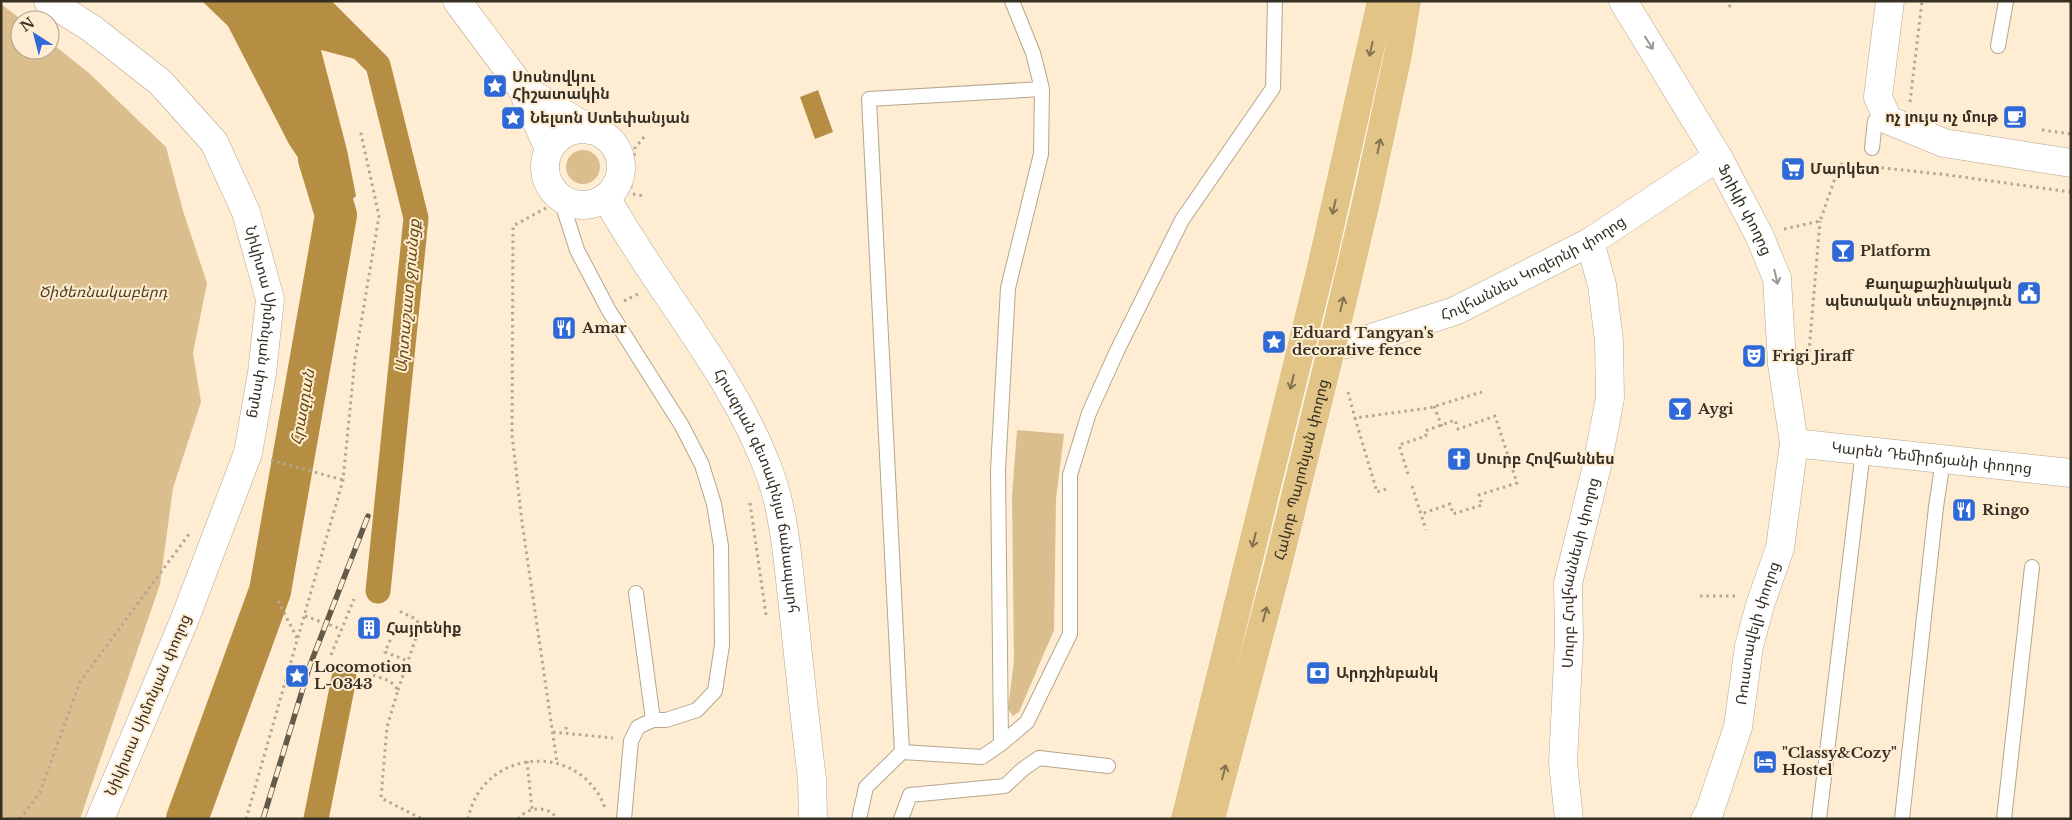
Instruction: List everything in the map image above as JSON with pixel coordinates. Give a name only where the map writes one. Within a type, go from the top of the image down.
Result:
[{"type":"main road","name":"Հակոբ Պարոնյան փողոց","points":[[1185,819],[1322,263],[1381,1]]},
{"type":"main road","name":"Հակոբ Պարոնյան փողոց","points":[[1211,819],[1277,569],[1368,198],[1398,55],[1407,1]]},
{"type":"street","name":"Նիկիտա Սիմոնյան փողոց","points":[[48,1],[91,28],[160,82],[214,142],[246,212],[270,298],[262,373],[248,453],[184,621],[100,819]]},
{"type":"street","points":[[457,1],[521,87],[549,149]]},
{"type":"street","name":"Ֆրիկի փողոց","points":[[1623,1],[1718,157],[1760,235],[1778,278],[1782,364],[1794,443]]},
{"type":"street","points":[[1890,1],[1878,97],[1877,121],[1944,143],[2071,163]]},
{"type":"street","points":[[521,87],[590,130],[610,140],[617,150],[620,160],[619,179],[614,188],[618,195],[588,205],[576,205],[562,200],[548,184],[545,160],[549,149],[566,133],[590,130]]},
{"type":"street","name":"Հովհաննես Կոզերնի փողոց","points":[[1333,342],[1346,344],[1368,339],[1455,311],[1590,242],[1718,157]]},
{"type":"street","name":"Հրազդան գետափնյա ճանապարհ","points":[[618,195],[655,278],[711,357],[748,423],[771,477],[785,534],[812,779],[813,819]]},
{"type":"street","name":"Սուրբ Հովհաննեսի փողոց","points":[[1569,819],[1563,764],[1569,638],[1568,583],[1597,466],[1610,398],[1609,341],[1602,285],[1590,242]]},
{"type":"street","name":"Կարեն Դեմիրճյանի փողոց","points":[[1794,443],[2071,473]]},
{"type":"street","name":"Ռուստավելի փողոց","points":[[1705,819],[1709,813],[1738,727],[1749,646],[1780,548],[1794,443]]},
{"type":"lane","points":[[1001,744],[998,470],[1008,288],[1041,154],[1042,89],[1033,53],[1012,1]]},
{"type":"lane","points":[[859,819],[866,787],[902,752],[982,757],[1027,722],[1070,634],[1070,475],[1089,413],[1117,351],[1182,220],[1273,88],[1274,1]]},
{"type":"lane","points":[[1998,46],[2006,1]]},
{"type":"lane","points":[[902,752],[869,100],[1042,89]]},
{"type":"lane","points":[[1872,148],[1877,121]]},
{"type":"lane","points":[[562,200],[582,259],[608,309],[667,401],[702,465],[714,504],[721,546],[722,644],[715,691],[697,710],[666,720],[653,720],[638,727],[631,741],[624,819]]},
{"type":"lane","points":[[1819,819],[1863,451]]},
{"type":"lane","points":[[1902,819],[1935,516],[1943,460]]},
{"type":"lane","points":[[2004,819],[2031,642],[2032,567]]},
{"type":"lane","points":[[636,592],[653,720]]},
{"type":"lane","points":[[901,819],[910,795],[1005,786],[1023,769],[1039,758],[1108,766]]},
{"type":"path","points":[[1729,7],[1733,1]]},
{"type":"path","points":[[1909,105],[1922,1]]},
{"type":"path","points":[[246,819],[343,480],[355,359],[379,216],[360,130]]},
{"type":"path","points":[[618,195],[635,148],[644,136]]},
{"type":"path","points":[[1808,360],[1820,221],[1840,164],[1948,175],[2071,192]]},
{"type":"path","points":[[557,763],[522,522],[512,435],[513,226],[562,200]]},
{"type":"path","points":[[1760,235],[1820,221]]},
{"type":"path","points":[[1346,386],[1376,492],[1386,489]]},
{"type":"path","points":[[1355,418],[1434,406],[1482,392]]},
{"type":"path","points":[[1434,406],[1441,426]]},
{"type":"path","points":[[1408,474],[1399,445],[1426,436],[1425,431],[1455,420],[1458,429],[1495,416],[1517,483],[1479,495],[1482,505],[1454,514],[1450,504],[1421,514]]},
{"type":"path","points":[[248,453],[343,480]]},
{"type":"path","points":[[1412,486],[1426,530]]},
{"type":"path","points":[[20,819],[40,792],[80,682],[190,532]]},
{"type":"path","points":[[1700,596],[1753,596],[1763,600]]},
{"type":"path","points":[[331,655],[354,599]]},
{"type":"path","points":[[278,602],[297,638]]},
{"type":"path","points":[[399,611],[416,619],[420,626],[387,727],[381,798],[422,819]]},
{"type":"path","points":[[305,616],[341,629]]},
{"type":"path","points":[[393,634],[386,652],[408,661]]},
{"type":"path","points":[[373,675],[390,681],[398,690]]},
{"type":"path","points":[[566,727],[566,732]]},
{"type":"path","points":[[553,732],[593,736]]},
{"type":"path","points":[[527,761],[532,809]]},
{"type":"path","points":[[468,819],[477,793],[489,779],[504,769],[527,761],[557,763],[572,769],[586,778],[597,791],[606,812]]},
{"type":"path","points":[[518,819],[532,809],[548,810],[558,819]]},
{"type":"green space","name":"Ծիծեռնակաբերդ","points":[[1,4],[10,11],[10,60],[60,60],[60,50],[89,73],[166,147],[183,211],[207,283],[193,353],[201,402],[173,488],[160,584],[80,819],[1,819]]},
{"type":"green space","points":[[583,150],[590,151],[595,155],[599,160],[599,174],[595,179],[590,183],[583,184],[576,183],[571,179],[567,174],[566,167],[567,160],[571,155],[576,151]]},
{"type":"green space","points":[[1017,430],[1064,434],[1056,499],[1054,630],[1019,712],[1013,716],[1008,709],[1014,661],[1012,496]]},
{"type":"shaded area","points":[[202,1],[323,1],[359,39],[378,65],[321,50],[347,150],[356,196],[336,215],[289,144],[228,26]]},
{"type":"shaded area","points":[[818,90],[833,132],[815,139],[800,97]]},
{"type":"waterway","name":"Արտաշատ ջրանցք","points":[[314,1],[378,65],[416,218],[378,591]]},
{"type":"waterway","name":"Հրազդան","points":[[187,819],[270,591],[336,215],[319,159]]},
{"type":"waterway","points":[[316,819],[344,678]]},
{"type":"railway","points":[[263,819],[310,665],[368,516]]},
{"type":"place","name":"Սոսնովկու Հիշատակին","points":[[495,86]]},
{"type":"place","name":"ոչ լույս ոչ մութ","points":[[2015,117]]},
{"type":"place","name":"Նելսոն Ստեփանյան","points":[[513,118]]},
{"type":"place","name":"Մարկետ","points":[[1793,169]]},
{"type":"place","name":"Platform","points":[[1843,251]]},
{"type":"place","name":"Քաղաքաշինական պետական տեսչություն","points":[[2029,293]]},
{"type":"place","name":"Amar","points":[[564,328]]},
{"type":"place","name":"Eduard Tangyan's decorative fence","points":[[1274,342]]},
{"type":"place","name":"Frigi Jiraff","points":[[1754,356]]},
{"type":"place","name":"Aygi","points":[[1680,409]]},
{"type":"place","name":"Սուրբ Հովհաննես","points":[[1459,459]]},
{"type":"place","name":"Ringo","points":[[1964,510]]},
{"type":"place","name":"Հայրենիք","points":[[369,628]]},
{"type":"place","name":"Արդշինբանկ","points":[[1318,673]]},
{"type":"place","name":"Locomotion L-0343","points":[[297,676]]},
{"type":"place","name":"\"Classy&Cozy\" Hostel","points":[[1765,762]]}]
